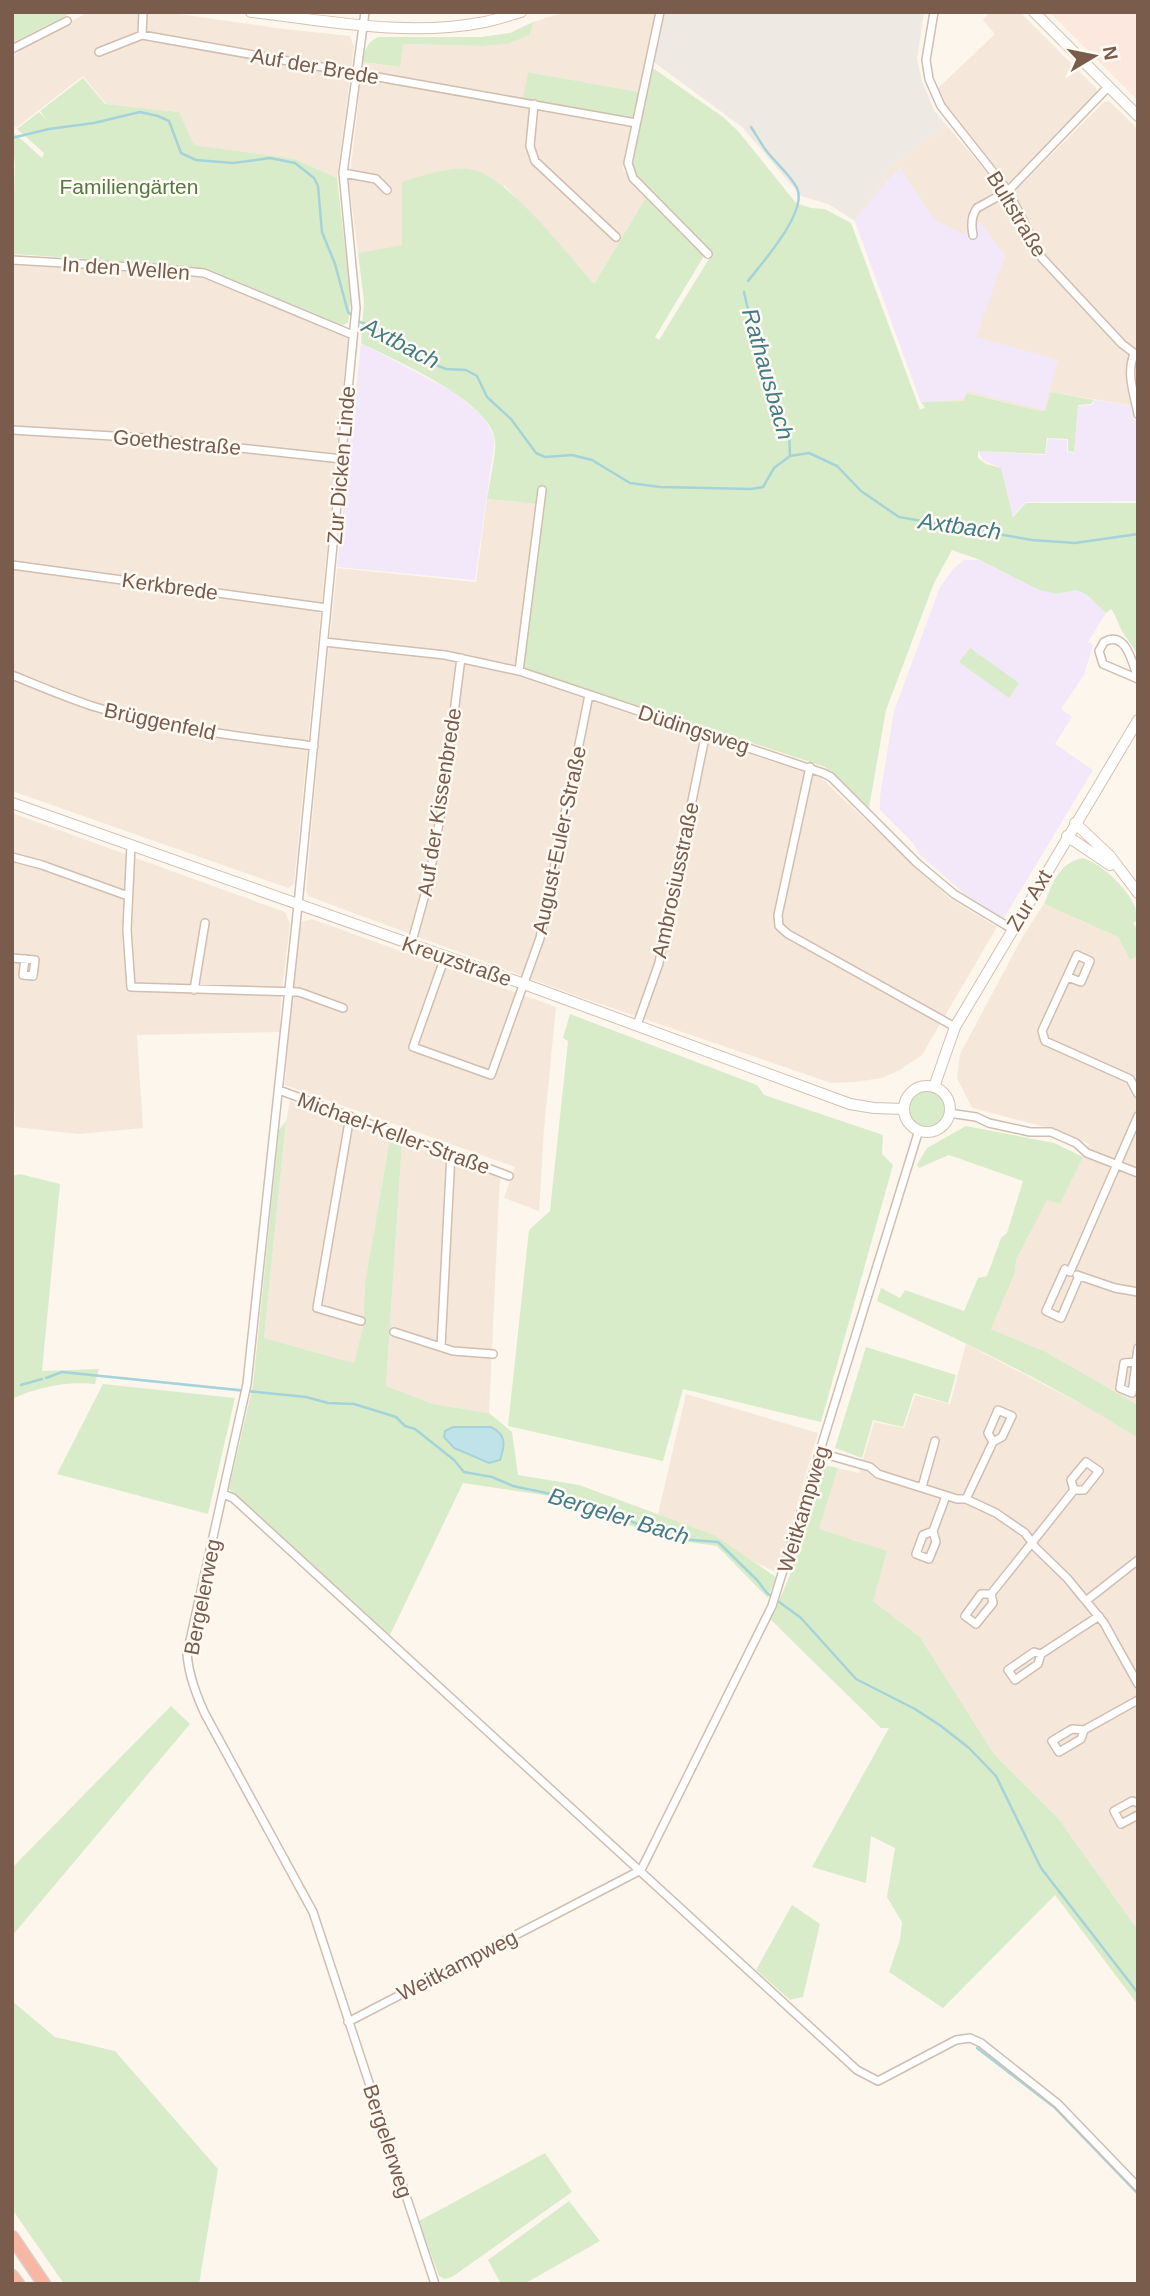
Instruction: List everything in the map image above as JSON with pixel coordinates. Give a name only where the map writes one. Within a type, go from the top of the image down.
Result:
[{"type":"highway","points":[[12,2237],[44,2284]]},
{"type":"highway","points":[[12,2276],[18,2284]]},
{"type":"street","points":[[99,52],[142,36],[143,12]]},
{"type":"street","points":[[251,12],[364,25],[412,27],[478,23],[521,12]]},
{"type":"street","name":"Zur Dicken Linde","points":[[298,905],[356,308],[343,173],[365,12]]},
{"type":"street","points":[[660,12],[628,169],[633,178],[708,254]]},
{"type":"street","name":"Bultstraße","points":[[934,12],[926,60],[929,79],[940,106],[1008,191],[1042,258],[1122,344],[1136,354]]},
{"type":"street","points":[[1034,12],[1138,116]]},
{"type":"street","points":[[12,49],[67,21]]},
{"type":"street","name":"Auf der Brede","points":[[142,36],[636,122]]},
{"type":"street","points":[[973,235],[971,225],[974,212],[1008,191],[1108,87]]},
{"type":"street","points":[[534,104],[530,146],[535,161],[616,237]]},
{"type":"street","points":[[343,173],[376,179],[387,190]]},
{"type":"street","name":"In den Wellen","points":[[12,260],[152,268],[204,274],[353,335]]},
{"type":"street","points":[[1136,354],[1130,365],[1130,374],[1138,414]]},
{"type":"street","name":"Goethestraße","points":[[12,430],[146,438],[342,459]]},
{"type":"street","points":[[519,671],[542,490]]},
{"type":"street","name":"Kerkbrede","points":[[12,565],[327,608]]},
{"type":"street","points":[[1114,638],[1120,640],[1138,678],[1103,664],[1099,651],[1104,642],[1114,638]]},
{"type":"street","name":"Düdingsweg","points":[[324,642],[461,658],[519,671],[810,767],[831,777],[918,863],[954,894],[1012,929]]},
{"type":"street","name":"Auf der Kissenbrede","points":[[411,945],[433,855],[461,658]]},
{"type":"street","name":"Brüggenfeld","points":[[12,675],[92,706],[138,719],[224,735],[314,746]]},
{"type":"street","name":"August-Euler-Straße","points":[[445,957],[413,1047],[491,1075],[524,984],[548,904],[589,695]]},
{"type":"street","name":"Zur Axt","points":[[934,1087],[955,1027],[1138,720]]},
{"type":"street","name":"Ambrosiusstraße","points":[[637,1025],[659,963],[706,732]]},
{"type":"street","points":[[810,767],[778,915],[779,926],[788,934],[955,1027]]},
{"type":"street","name":"Kreuzstraße","points":[[12,803],[524,984],[850,1104],[904,1109]]},
{"type":"street","points":[[1075,823],[1110,856],[1138,895]]},
{"type":"street","points":[[1067,836],[1106,860],[1138,895]]},
{"type":"street","points":[[131,845],[127,930],[131,987],[299,992],[343,1008]]},
{"type":"street","points":[[12,857],[128,896]]},
{"type":"street","name":"Bergelerweg","points":[[298,905],[247,1384],[187,1649],[188,1670],[205,1714],[313,1912],[435,2284]]},
{"type":"street","points":[[194,990],[205,923]]},
{"type":"street","points":[[12,958],[25,959]]},
{"type":"street","points":[[1068,977],[1042,1031],[1045,1041],[1130,1079],[1138,1094]]},
{"type":"street","points":[[921,1086],[934,1087],[945,1094],[950,1113],[941,1127],[919,1130],[908,1122],[904,1109],[906,1098],[921,1086]]},
{"type":"street","name":"Michael-Keller-Straße","points":[[279,1090],[509,1176]]},
{"type":"street","points":[[950,1113],[976,1117],[989,1123],[1030,1132],[1051,1132],[1076,1143],[1087,1153],[1138,1173]]},
{"type":"street","points":[[350,1116],[317,1308],[361,1321]]},
{"type":"street","points":[[1070,1272],[1138,1116]]},
{"type":"street","name":"Weitkampweg","points":[[348,2022],[641,1870],[772,1606],[919,1130]]},
{"type":"street","points":[[441,1347],[451,1153]]},
{"type":"street","points":[[1079,1276],[1060,1318],[1046,1311],[1065,1269],[1115,1288],[1138,1293]]},
{"type":"street","points":[[394,1332],[453,1351],[493,1354]]},
{"type":"street","points":[[1136,1362],[1138,1348]]},
{"type":"street","points":[[922,1487],[935,1441]]},
{"type":"street","points":[[967,1499],[993,1442]]},
{"type":"street","points":[[821,1453],[870,1467],[878,1474],[946,1496],[967,1499],[996,1513],[1025,1533],[1099,1616],[1134,1671],[1138,1684]]},
{"type":"street","points":[[991,1594],[1074,1490]]},
{"type":"street","points":[[223,1494],[233,1498],[857,2070],[872,2080],[883,2080],[956,2040],[970,2038],[981,2043],[1058,2104],[1138,2187]]},
{"type":"street","points":[[933,1531],[946,1496]]},
{"type":"street","points":[[1087,1600],[1138,1560]]},
{"type":"street","points":[[1041,1654],[1034,1652],[1008,1670],[1015,1679],[1038,1664],[1041,1654],[1099,1616]]},
{"type":"street","points":[[1084,1730],[1138,1700]]},
{"type":"street","points":[[1138,1803],[1132,1801],[1114,1811],[1121,1824],[1138,1815]]},
{"type":"shaded area","points":[[88,12],[165,12],[350,36],[354,47],[337,178],[295,159],[193,145],[179,112],[106,104],[83,76],[16,128],[12,124],[12,57]]},
{"type":"shaded area","points":[[565,12],[656,12],[639,92],[528,72],[524,98],[634,118],[623,170],[646,197],[594,284],[505,186],[402,245],[358,253],[349,183],[363,62],[399,67],[402,44],[508,44],[530,35],[533,22]]},
{"type":"shaded area","points":[[664,12],[924,12],[917,59],[922,81],[934,110],[946,125],[891,167],[855,221],[828,204],[801,196],[742,127],[651,60]]},
{"type":"shaded area","points":[[990,12],[1020,12],[1096,88],[1097,93],[1009,185],[944,104],[937,89],[995,34],[983,20]]},
{"type":"shaded area","points":[[1049,12],[1138,12],[1138,101]]},
{"type":"shaded area","points":[[1109,101],[1138,129],[1138,353],[1045,256],[1014,192],[1104,102]]},
{"type":"shaded area","points":[[946,125],[1004,192],[1038,260],[1120,348],[1130,355],[1127,375],[1134,406],[1051,392],[1045,411],[968,393],[964,401],[921,402],[855,221],[891,167]]},
{"type":"shaded area","points":[[900,168],[934,219],[963,234],[980,222],[1005,256],[976,337],[1058,360],[1044,410],[967,391],[963,399],[921,403],[855,221],[886,181]]},
{"type":"shaded area","points":[[12,265],[151,272],[204,278],[348,337],[294,884],[288,888],[12,791]]},
{"type":"shaded area","points":[[361,343],[453,392],[484,417],[495,439],[475,580],[337,567]]},
{"type":"shaded area","points":[[1095,400],[1133,406],[1138,429],[1138,501],[1026,502],[1013,516],[1001,468],[983,460],[978,451],[1045,455],[1048,439],[1067,440],[1067,452],[1074,453],[1078,406],[1092,405]]},
{"type":"shaded area","points":[[487,499],[537,504],[514,675],[821,778],[949,898],[997,927],[922,1055],[882,1078],[831,1083],[577,996],[308,896],[306,891],[319,741],[337,568],[476,582]]},
{"type":"shaded area","points":[[964,560],[980,560],[1039,590],[1057,594],[1076,590],[1087,595],[1106,613],[1088,642],[1093,645],[1084,675],[1061,709],[1072,717],[1055,744],[1093,770],[1004,918],[966,895],[919,854],[913,843],[880,810],[894,711],[940,587],[954,568]]},
{"type":"shaded area","points":[[12,813],[285,912],[290,924],[281,997],[280,1032],[137,1035],[143,1128],[79,1134],[15,1127],[12,1062]]},
{"type":"shaded area","points":[[1044,904],[1118,937],[1130,960],[1138,956],[1138,1405],[1046,1352],[991,1329],[1015,1273],[1016,1260],[1047,1199],[1060,1204],[1089,1144],[1060,1131],[972,1108],[957,1078],[960,1054],[1023,936]]},
{"type":"shaded area","points":[[312,919],[556,1007],[539,1211],[504,1198],[515,1167],[285,1085],[291,1000],[301,922]]},
{"type":"shaded area","points":[[290,1101],[390,1138],[365,1283],[363,1327],[354,1363],[264,1338]]},
{"type":"shaded area","points":[[402,1143],[500,1177],[489,1413],[433,1404],[386,1386]]},
{"type":"shaded area","points":[[966,1344],[1102,1415],[1138,1438],[1138,1930],[1058,1818],[994,1754],[920,1637],[873,1601],[819,1529],[838,1468],[859,1473],[874,1422],[904,1428],[915,1395],[950,1404]]},
{"type":"shaded area","points":[[686,1394],[818,1433],[777,1573],[658,1514]]},
{"type":"green space","points":[[12,12],[73,12],[12,43]]},
{"type":"green space","points":[[533,22],[530,35],[508,44],[403,44],[400,67],[363,62],[367,47],[378,37],[481,37],[510,33]]},
{"type":"green space","points":[[650,66],[723,117],[738,131],[796,203],[825,209],[851,223],[920,410],[925,408],[921,402],[964,401],[967,393],[1041,411],[1045,411],[1051,392],[1094,400],[1091,404],[1078,405],[1074,452],[1068,451],[1068,439],[1047,438],[1045,454],[978,451],[978,458],[986,464],[1001,468],[1013,517],[1026,503],[1138,503],[1138,657],[1111,609],[1106,613],[1087,595],[1076,590],[1057,594],[1039,590],[980,560],[952,550],[934,583],[886,710],[869,808],[825,767],[523,668],[546,497],[537,504],[487,499],[495,444],[489,424],[459,396],[361,343],[364,301],[358,253],[402,245],[402,182],[460,169],[477,171],[492,178],[507,190],[539,221],[594,284],[646,197],[704,256],[655,337],[659,340],[712,254],[636,176],[631,162]]},
{"type":"green space","points":[[528,72],[639,92],[634,118],[523,98]]},
{"type":"green space","name":"Familiengärten","points":[[83,78],[105,104],[179,112],[194,145],[295,159],[337,178],[351,299],[348,323],[342,325],[290,306],[205,269],[12,254],[15,165],[12,131],[42,158],[44,153],[17,129],[39,112],[47,120],[40,111]]},
{"type":"green space","points":[[970,648],[1019,683],[1009,698],[959,662]]},
{"type":"green space","points":[[1082,858],[1109,874],[1132,901],[1138,920],[1133,923],[1138,931],[1138,956],[1130,960],[1118,937],[1044,904],[1062,870]]},
{"type":"green space","points":[[570,1014],[757,1085],[764,1095],[883,1135],[882,1154],[893,1165],[821,1422],[683,1389],[663,1461],[508,1426],[529,1230],[550,1211],[568,1041],[563,1038]]},
{"type":"green space","points":[[927,1090],[940,1095],[945,1108],[940,1121],[927,1126],[914,1121],[909,1108],[914,1095]]},
{"type":"green space","points":[[286,1121],[264,1338],[354,1363],[363,1327],[365,1283],[390,1138],[402,1143],[386,1386],[433,1404],[489,1413],[512,1432],[518,1475],[579,1485],[714,1535],[776,1577],[768,1598],[717,1546],[659,1538],[557,1497],[463,1483],[390,1635],[229,1489],[253,1385],[279,1130]],"holes":[[[481,1427],[489,1463],[454,1448],[469,1428]]]},
{"type":"green space","points":[[966,1126],[1054,1143],[1083,1157],[1060,1204],[1047,1200],[1016,1260],[1015,1273],[991,1329],[1046,1352],[1138,1405],[1138,1438],[1042,1382],[877,1301],[881,1288],[900,1298],[905,1290],[964,1311],[978,1278],[987,1276],[1001,1238],[1007,1233],[1023,1181],[949,1155],[919,1168],[917,1165],[927,1148]]},
{"type":"green space","points":[[20,1174],[60,1184],[42,1371],[99,1369],[95,1384],[53,1386],[12,1399],[12,1176]]},
{"type":"green space","points":[[866,1347],[956,1375],[948,1403],[914,1393],[903,1427],[873,1420],[862,1458],[835,1448]]},
{"type":"green space","points":[[103,1384],[235,1398],[208,1514],[57,1474]]},
{"type":"green space","points":[[829,1466],[838,1468],[819,1529],[887,1551],[873,1601],[920,1637],[994,1754],[1058,1818],[1138,1930],[1138,2005],[1055,1895],[943,2008],[889,1972],[900,1940],[902,1922],[887,1897],[895,1848],[871,1836],[866,1883],[812,1867],[889,1728],[881,1728],[771,1620],[790,1575],[820,1469]]},
{"type":"green space","points":[[171,1706],[190,1724],[12,1936],[12,1868]]},
{"type":"green space","points":[[792,1905],[820,1924],[803,1997],[790,2000],[756,1970]]},
{"type":"green space","points":[[12,2001],[55,2037],[115,2051],[218,2169],[199,2284],[64,2284],[12,2209]]},
{"type":"green space","points":[[545,2153],[572,2192],[452,2277],[445,2279],[439,2276],[419,2221]]},
{"type":"green space","points":[[569,2201],[600,2241],[524,2284],[501,2284],[488,2260]]},
{"type":"water","points":[[453,1427],[491,1427],[496,1430],[503,1441],[500,1460],[489,1463],[454,1448],[444,1437],[445,1431]]},
{"type":"waterway","name":"Axtbach","points":[[12,138],[140,112],[169,121],[181,153],[196,160],[233,163],[270,158],[295,163],[314,178],[318,186],[322,232],[335,264],[348,312],[360,322],[396,335],[411,353],[428,362],[446,369],[466,370],[477,376],[487,397],[511,419],[536,453],[545,457],[572,455],[592,460],[630,483],[660,487],[751,489],[763,487],[774,468],[790,456],[809,453],[837,466],[861,491],[899,517],[1032,540],[1075,543],[1138,534]]},
{"type":"waterway","name":"Rathausbach","points":[[748,281],[782,237],[799,198],[797,188],[766,151],[751,127]]},
{"type":"waterway","name":"Rathausbach","points":[[744,292],[753,331],[789,433],[790,456]]},
{"type":"waterway","name":"Bergeler Bach","points":[[46,1378],[62,1372],[354,1404],[396,1417],[454,1460],[464,1472],[492,1477],[513,1486],[601,1508],[678,1539],[718,1542],[767,1593],[801,1618],[856,1679],[915,1709],[941,1726],[969,1748],[996,1776],[1041,1868],[1138,1993]]},
{"type":"waterway","name":"Bergeler Bach","points":[[21,1385],[42,1379]]},
{"type":"waterway","points":[[977,2048],[1054,2107],[1138,2194]]}]
